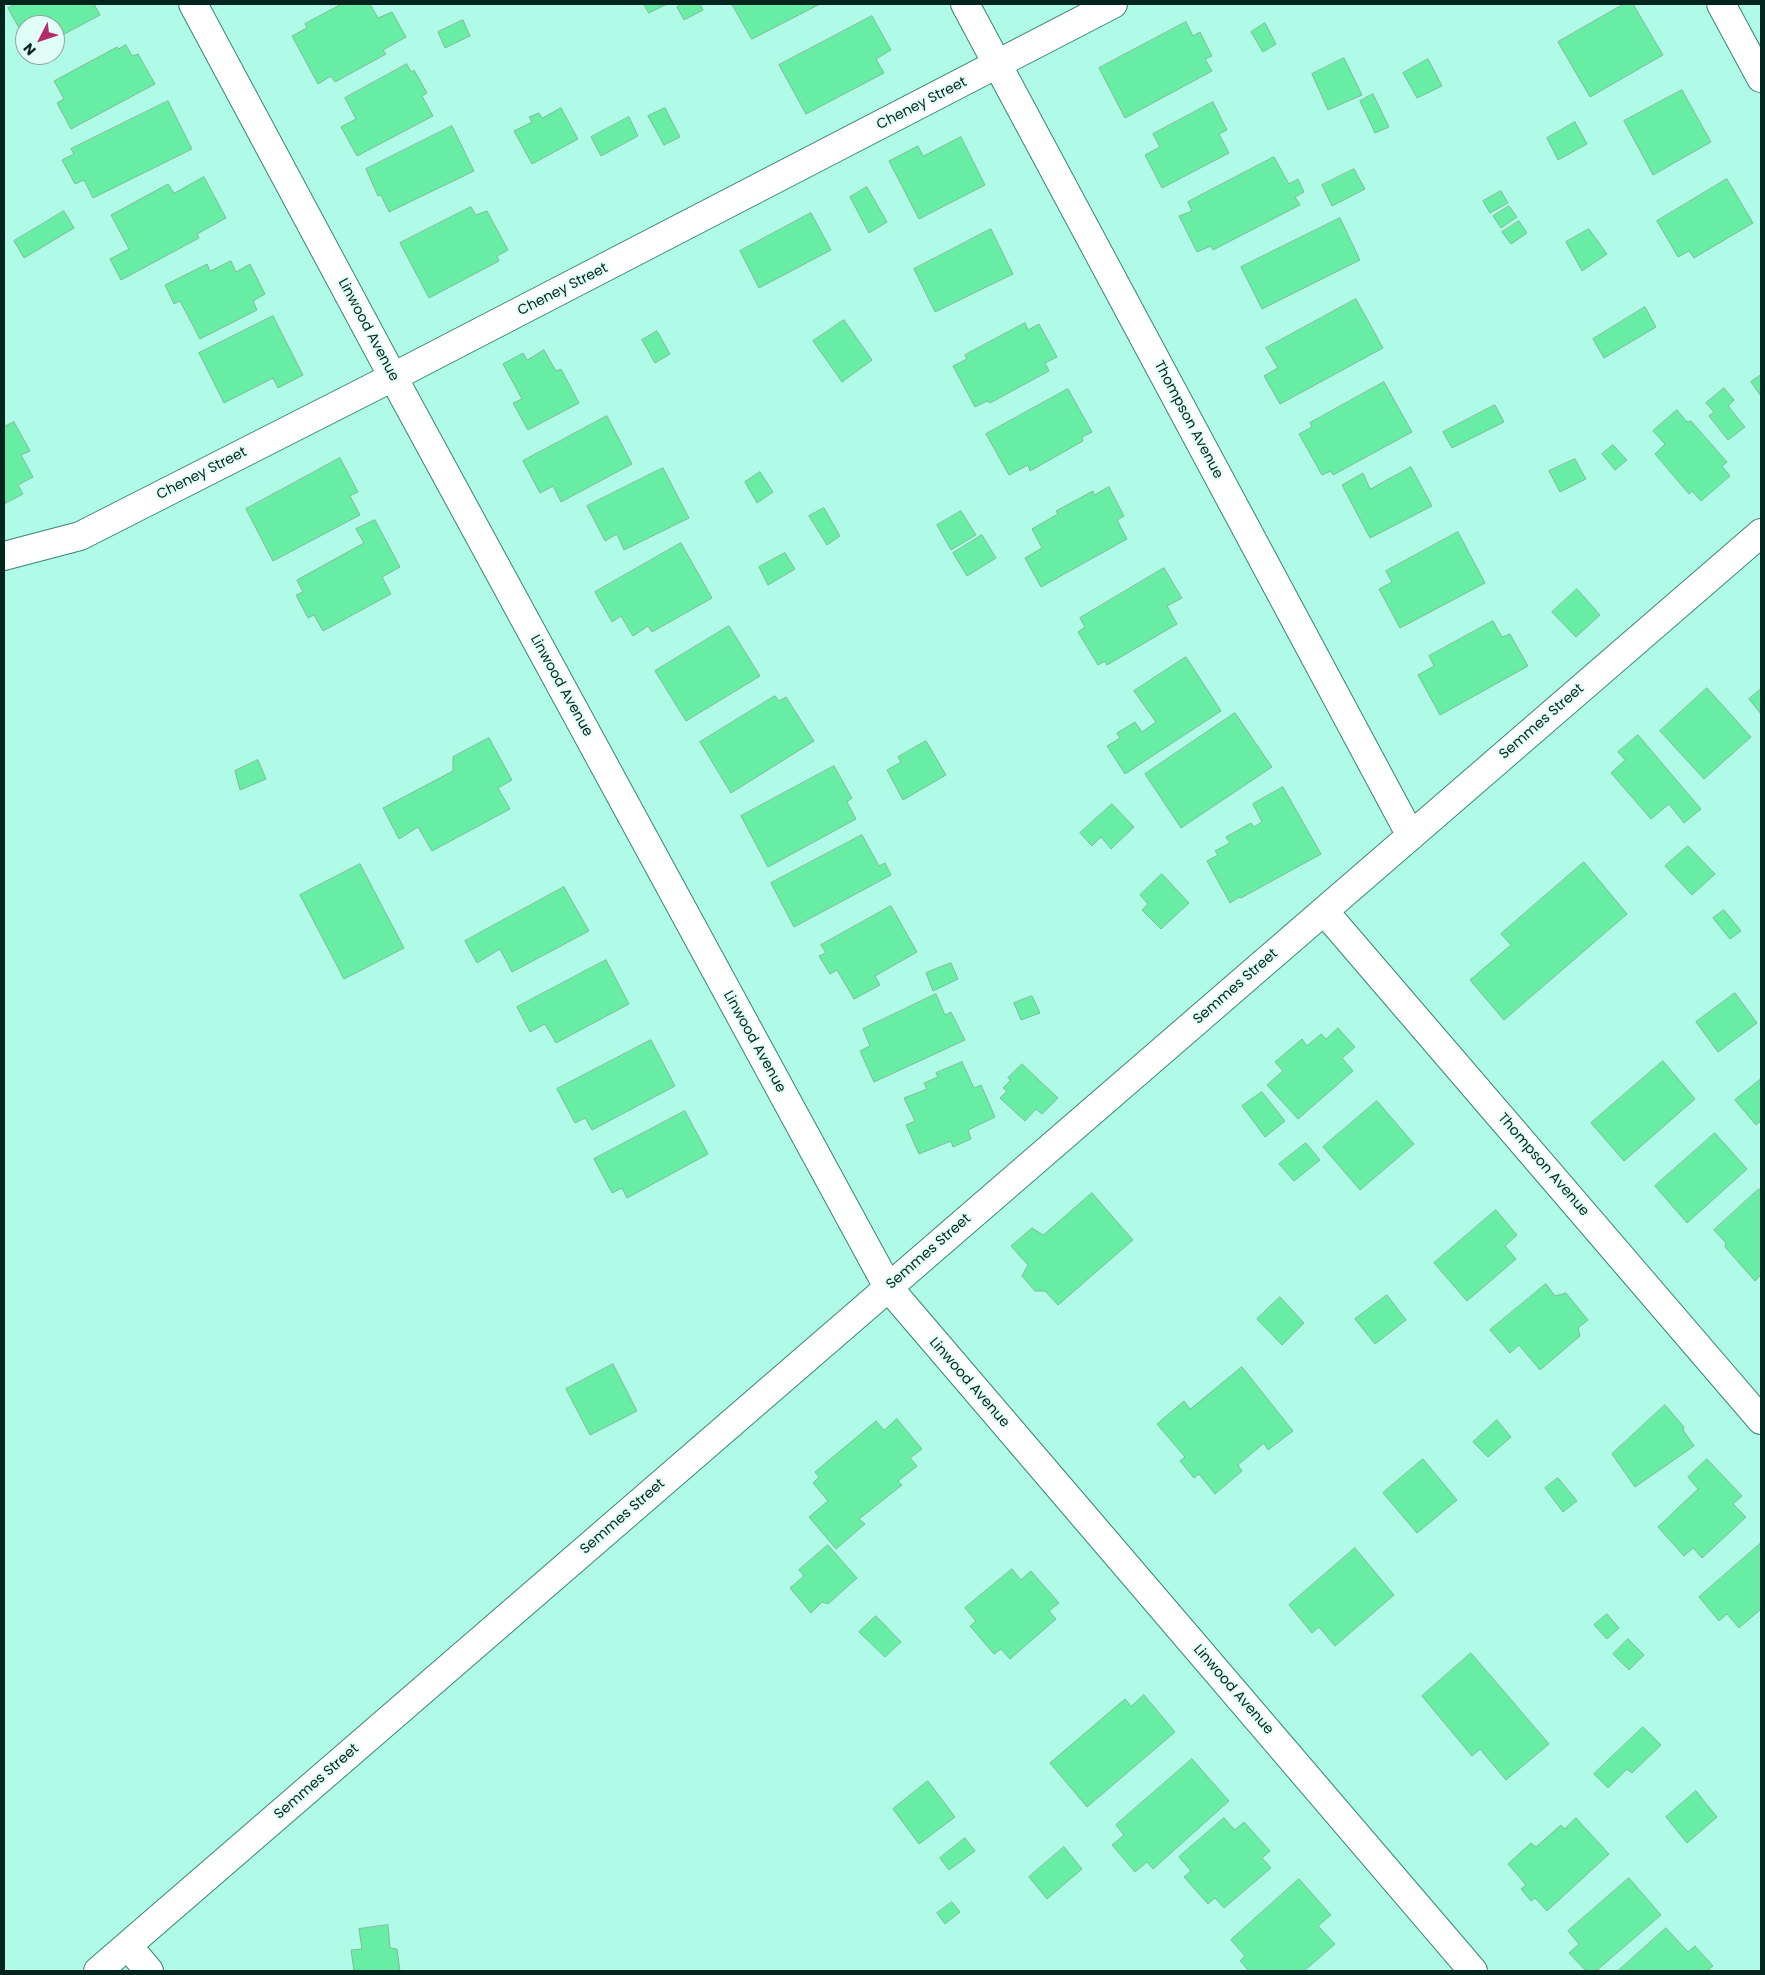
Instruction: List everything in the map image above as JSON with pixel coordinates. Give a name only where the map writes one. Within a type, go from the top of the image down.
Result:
[{"type":"street","name":"Linwood Avenue","points":[[193,4],[393,378],[888,1287],[1473,1971]]},
{"type":"street","name":"Thompson Avenue","points":[[965,4],[1411,836]]},
{"type":"street","name":"Cheney Street","points":[[4,556],[80,536],[393,378],[1113,4]]},
{"type":"street","points":[[1721,4],[1761,78]]},
{"type":"street","name":"Semmes Street","points":[[98,1971],[1411,836],[1759,541]]},
{"type":"street","name":"Thompson Avenue","points":[[1324,911],[1761,1420]]},
{"type":"street","points":[[128,1946],[149,1971]]},
{"type":"building","points":[[17,4],[94,4],[100,15],[65,34],[65,15],[15,15],[15,21],[8,8]]},
{"type":"building","points":[[342,4],[370,4],[378,18],[392,12],[406,37],[383,50],[386,54],[335,82],[331,76],[318,84],[292,36],[307,28],[305,24]]},
{"type":"building","points":[[644,4],[667,4],[649,13]]},
{"type":"building","points":[[683,4],[700,4],[703,10],[684,20],[677,7]]},
{"type":"building","points":[[732,4],[820,4],[752,39]]},
{"type":"building","points":[[1624,4],[1633,4],[1663,55],[1590,97],[1558,42]]},
{"type":"building","points":[[872,16],[891,50],[876,59],[884,73],[806,114],[779,65]]},
{"type":"building","points":[[463,20],[470,36],[445,48],[438,32]]},
{"type":"building","points":[[1186,22],[1193,36],[1200,32],[1212,56],[1205,59],[1212,71],[1125,118],[1099,68]]},
{"type":"building","points":[[1265,23],[1276,44],[1263,52],[1251,32]]},
{"type":"building","points":[[126,45],[132,56],[138,54],[155,84],[71,129],[57,103],[64,99],[54,81],[117,47],[118,49]]},
{"type":"building","points":[[1344,58],[1362,95],[1328,110],[1312,74]]},
{"type":"building","points":[[1428,59],[1442,86],[1417,98],[1403,73]]},
{"type":"building","points":[[407,64],[411,72],[414,70],[427,93],[422,96],[433,116],[357,156],[341,127],[356,119],[345,98]]},
{"type":"building","points":[[1682,90],[1711,142],[1653,175],[1624,121]]},
{"type":"building","points":[[1373,94],[1389,127],[1375,133],[1360,101]]},
{"type":"building","points":[[168,101],[192,149],[93,198],[84,180],[75,184],[62,160],[74,154],[71,149]]},
{"type":"building","points":[[1213,102],[1227,130],[1219,134],[1229,153],[1162,188],[1145,155],[1160,147],[1153,134]]},
{"type":"building","points":[[561,108],[578,139],[532,164],[514,131],[532,122],[529,117],[539,113],[542,118]]},
{"type":"building","points":[[665,108],[680,137],[664,145],[648,116]]},
{"type":"building","points":[[629,117],[638,136],[601,156],[591,137]]},
{"type":"building","points":[[1575,122],[1587,144],[1558,160],[1547,138]]},
{"type":"building","points":[[452,126],[474,171],[389,212],[381,195],[378,196],[366,169]]},
{"type":"building","points":[[961,137],[985,185],[919,219],[889,161],[918,146],[923,156]]},
{"type":"building","points":[[1274,157],[1289,184],[1298,179],[1304,192],[1295,197],[1300,205],[1213,250],[1211,246],[1197,252],[1179,216],[1192,211],[1188,202]]},
{"type":"building","points":[[1354,169],[1365,189],[1332,206],[1322,185]]},
{"type":"building","points":[[204,177],[226,218],[197,234],[199,238],[121,280],[110,259],[129,249],[111,215],[168,184],[174,193]]},
{"type":"building","points":[[1727,179],[1753,223],[1694,258],[1689,251],[1678,257],[1657,221]]},
{"type":"building","points":[[867,187],[887,222],[869,233],[850,197]]},
{"type":"building","points":[[1501,191],[1508,203],[1490,213],[1483,201]]},
{"type":"building","points":[[1509,206],[1517,217],[1501,228],[1493,216]]},
{"type":"building","points":[[471,207],[476,215],[487,211],[508,250],[497,256],[499,261],[429,298],[400,243]]},
{"type":"building","points":[[64,211],[74,228],[24,258],[14,241]]},
{"type":"building","points":[[811,213],[831,250],[759,288],[740,251]]},
{"type":"building","points":[[1340,218],[1360,260],[1262,309],[1241,267]]},
{"type":"building","points":[[1519,221],[1527,233],[1511,244],[1502,232]]},
{"type":"building","points":[[991,229],[1013,274],[935,312],[914,269]]},
{"type":"building","points":[[1589,229],[1607,254],[1582,271],[1566,242]]},
{"type":"building","points":[[231,261],[236,272],[250,264],[265,294],[253,301],[257,310],[200,339],[180,301],[174,304],[165,285],[207,264],[210,271]]},
{"type":"building","points":[[1356,299],[1383,348],[1280,404],[1264,376],[1278,368],[1266,348]]},
{"type":"building","points":[[1645,307],[1656,327],[1604,358],[1593,339]]},
{"type":"building","points":[[273,316],[303,375],[278,388],[273,378],[224,403],[199,353]]},
{"type":"building","points":[[844,320],[872,360],[842,382],[813,341]]},
{"type":"building","points":[[1025,323],[1028,330],[1039,324],[1057,357],[1045,363],[1049,371],[990,403],[987,401],[975,407],[953,366],[967,359],[965,355]]},
{"type":"building","points":[[657,331],[670,354],[655,363],[642,340]]},
{"type":"building","points":[[544,350],[556,371],[561,369],[579,403],[528,430],[513,403],[522,399],[503,364],[523,353],[527,360]]},
{"type":"building","points":[[1761,375],[1761,396],[1751,382]]},
{"type":"building","points":[[1384,382],[1412,432],[1333,475],[1331,471],[1322,475],[1299,434],[1312,427],[1310,423]]},
{"type":"building","points":[[1724,388],[1734,400],[1728,406],[1745,427],[1728,440],[1709,416],[1714,412],[1706,403]]},
{"type":"building","points":[[1068,389],[1092,432],[1082,437],[1083,441],[1030,471],[1028,465],[1009,475],[986,434]]},
{"type":"building","points":[[1495,405],[1504,422],[1452,448],[1443,432]]},
{"type":"building","points":[[1677,410],[1687,422],[1691,421],[1727,462],[1722,466],[1730,476],[1701,501],[1692,491],[1689,494],[1655,454],[1665,444],[1653,431]]},
{"type":"building","points":[[607,416],[632,464],[561,502],[553,486],[540,493],[523,461]]},
{"type":"building","points":[[14,422],[30,451],[21,455],[33,477],[18,485],[23,494],[4,504],[4,427]]},
{"type":"building","points":[[1613,445],[1627,460],[1615,470],[1602,454]]},
{"type":"building","points":[[340,458],[358,492],[350,496],[360,515],[273,561],[246,509]]},
{"type":"building","points":[[1575,459],[1586,479],[1560,492],[1549,471]]},
{"type":"building","points":[[1411,467],[1432,506],[1370,538],[1342,485],[1363,473],[1370,489]]},
{"type":"building","points":[[663,468],[689,518],[624,550],[617,534],[605,541],[587,506]]},
{"type":"building","points":[[760,472],[773,492],[757,503],[745,482]]},
{"type":"building","points":[[1109,487],[1124,516],[1117,520],[1127,539],[1041,587],[1025,558],[1042,548],[1032,529],[1058,514],[1056,511],[1093,491],[1094,495]]},
{"type":"building","points":[[824,508],[840,536],[827,545],[809,516]]},
{"type":"building","points":[[961,511],[976,535],[951,550],[937,525]]},
{"type":"building","points":[[375,520],[400,567],[382,577],[391,594],[323,631],[314,615],[308,618],[296,595],[303,592],[297,580],[364,543],[356,529]]},
{"type":"building","points":[[1458,532],[1485,583],[1400,628],[1379,589],[1392,582],[1386,571]]},
{"type":"building","points":[[982,535],[996,558],[967,576],[953,553]]},
{"type":"building","points":[[681,543],[712,598],[652,632],[648,626],[633,636],[621,616],[612,622],[595,592]]},
{"type":"building","points":[[785,553],[795,569],[768,585],[759,567]]},
{"type":"building","points":[[1164,568],[1182,598],[1167,606],[1177,624],[1107,665],[1105,661],[1098,665],[1078,632],[1085,627],[1080,618]]},
{"type":"building","points":[[1577,589],[1600,615],[1576,637],[1552,612]]},
{"type":"building","points":[[1493,621],[1502,637],[1510,634],[1528,666],[1440,715],[1418,675],[1434,666],[1429,656]]},
{"type":"building","points":[[729,626],[760,676],[686,721],[655,671]]},
{"type":"building","points":[[1186,657],[1221,711],[1125,774],[1107,746],[1120,738],[1117,733],[1135,722],[1142,732],[1156,722],[1134,691]]},
{"type":"building","points":[[1707,688],[1751,737],[1704,779],[1660,731]]},
{"type":"building","points":[[1761,689],[1761,714],[1749,699]]},
{"type":"building","points":[[775,696],[779,701],[786,697],[814,741],[731,793],[700,742]]},
{"type":"building","points":[[1235,713],[1272,767],[1181,828],[1145,774]]},
{"type":"building","points":[[1638,735],[1701,809],[1684,823],[1669,804],[1651,819],[1611,773],[1625,760],[1618,752]]},
{"type":"building","points":[[489,738],[512,780],[498,788],[510,809],[432,851],[418,827],[399,839],[383,808],[453,771],[453,757]]},
{"type":"building","points":[[926,741],[946,775],[903,800],[887,770],[901,762],[898,757]]},
{"type":"building","points":[[258,760],[266,779],[240,790],[235,771]]},
{"type":"building","points":[[834,766],[852,798],[847,802],[856,819],[768,867],[741,816]]},
{"type":"building","points":[[1283,787],[1321,854],[1230,903],[1207,861],[1218,855],[1215,851],[1230,843],[1226,837],[1251,823],[1254,827],[1262,822],[1253,804]]},
{"type":"building","points":[[1112,804],[1134,827],[1111,849],[1101,837],[1092,846],[1080,833]]},
{"type":"building","points":[[862,835],[879,866],[885,863],[891,875],[794,927],[771,883]]},
{"type":"building","points":[[1688,846],[1715,874],[1692,895],[1665,866]]},
{"type":"building","points":[[1584,862],[1627,914],[1504,1020],[1470,980],[1511,945],[1501,934]]},
{"type":"building","points":[[360,864],[404,948],[344,979],[300,895]]},
{"type":"building","points":[[1162,874],[1189,903],[1161,929],[1142,910],[1148,904],[1140,895]]},
{"type":"building","points":[[564,887],[589,931],[512,972],[500,949],[477,963],[465,941]]},
{"type":"building","points":[[891,906],[917,952],[875,976],[880,985],[854,999],[837,970],[830,974],[819,956],[826,953],[821,945]]},
{"type":"building","points":[[1724,910],[1741,931],[1730,939],[1713,918]]},
{"type":"building","points":[[606,960],[629,1004],[556,1043],[545,1024],[530,1032],[517,1007]]},
{"type":"building","points":[[951,963],[958,979],[933,991],[926,973]]},
{"type":"building","points":[[1735,993],[1757,1023],[1718,1052],[1696,1022]]},
{"type":"building","points":[[936,994],[945,1015],[951,1012],[965,1040],[874,1082],[860,1051],[870,1046],[863,1029]]},
{"type":"building","points":[[1032,996],[1040,1013],[1021,1020],[1014,1003]]},
{"type":"building","points":[[1338,1028],[1355,1047],[1342,1058],[1353,1071],[1298,1119],[1267,1085],[1283,1071],[1275,1062],[1302,1039],[1307,1046],[1321,1034],[1326,1039]]},
{"type":"building","points":[[651,1040],[675,1086],[592,1130],[585,1118],[575,1123],[557,1089]]},
{"type":"building","points":[[1663,1061],[1695,1099],[1624,1161],[1591,1123]]},
{"type":"building","points":[[962,1062],[974,1088],[981,1085],[995,1117],[968,1130],[971,1139],[953,1147],[951,1141],[919,1154],[906,1125],[915,1121],[904,1098],[927,1089],[924,1083],[938,1077],[936,1073]]},
{"type":"building","points":[[1022,1064],[1058,1098],[1042,1114],[1036,1109],[1025,1121],[1000,1098],[1007,1091],[1003,1088],[1011,1080],[1008,1078]]},
{"type":"building","points":[[1761,1079],[1761,1121],[1756,1125],[1735,1100]]},
{"type":"building","points":[[1262,1092],[1285,1121],[1265,1137],[1242,1106]]},
{"type":"building","points":[[1377,1101],[1414,1144],[1360,1190],[1323,1147]]},
{"type":"building","points":[[685,1111],[708,1154],[627,1198],[622,1188],[612,1193],[594,1159]]},
{"type":"building","points":[[1715,1133],[1747,1169],[1687,1223],[1655,1186]]},
{"type":"building","points":[[1306,1143],[1320,1160],[1294,1181],[1279,1164]]},
{"type":"building","points":[[1759,1189],[1761,1191],[1761,1275],[1755,1281],[1725,1247],[1726,1243],[1714,1230]]},
{"type":"building","points":[[1092,1193],[1133,1240],[1058,1305],[1045,1291],[1035,1291],[1022,1276],[1028,1265],[1011,1246],[1032,1228],[1043,1235]]},
{"type":"building","points":[[1496,1210],[1517,1235],[1505,1246],[1516,1259],[1467,1301],[1434,1263]]},
{"type":"building","points":[[1546,1284],[1555,1296],[1566,1293],[1588,1320],[1578,1328],[1580,1336],[1540,1370],[1519,1345],[1510,1353],[1490,1330]]},
{"type":"building","points":[[1387,1295],[1406,1320],[1375,1344],[1355,1319]]},
{"type":"building","points":[[1280,1297],[1304,1323],[1282,1345],[1257,1319]]},
{"type":"building","points":[[613,1364],[637,1411],[590,1435],[566,1389]]},
{"type":"building","points":[[1242,1367],[1293,1431],[1268,1450],[1264,1443],[1238,1465],[1242,1471],[1215,1494],[1199,1474],[1194,1478],[1180,1461],[1185,1457],[1157,1424],[1184,1401],[1190,1409]]},
{"type":"building","points":[[1665,1405],[1684,1427],[1683,1430],[1694,1446],[1635,1487],[1612,1454]]},
{"type":"building","points":[[897,1419],[922,1449],[910,1458],[917,1466],[898,1481],[902,1485],[859,1519],[865,1524],[836,1549],[809,1517],[828,1501],[813,1483],[819,1477],[815,1472],[876,1421],[884,1430]]},
{"type":"building","points":[[1497,1420],[1511,1437],[1488,1457],[1473,1442]]},
{"type":"building","points":[[1423,1459],[1457,1500],[1417,1533],[1383,1493]]},
{"type":"building","points":[[1707,1459],[1742,1496],[1733,1504],[1746,1517],[1702,1558],[1693,1548],[1684,1556],[1658,1527],[1698,1489],[1688,1477]]},
{"type":"building","points":[[1558,1478],[1577,1501],[1563,1512],[1545,1488]]},
{"type":"building","points":[[1761,1543],[1761,1609],[1739,1628],[1727,1614],[1719,1621],[1699,1597]]},
{"type":"building","points":[[828,1545],[857,1578],[828,1604],[822,1602],[811,1613],[790,1588],[804,1576],[799,1570]]},
{"type":"building","points":[[1355,1548],[1394,1595],[1335,1646],[1319,1627],[1312,1633],[1289,1605]]},
{"type":"building","points":[[1012,1569],[1021,1580],[1031,1571],[1059,1603],[1049,1611],[1056,1619],[1010,1659],[1001,1649],[994,1654],[970,1626],[976,1621],[965,1608]]},
{"type":"building","points":[[1607,1614],[1619,1628],[1607,1639],[1594,1625]]},
{"type":"building","points":[[876,1616],[901,1642],[885,1657],[859,1632]]},
{"type":"building","points":[[1628,1639],[1644,1655],[1629,1670],[1613,1654]]},
{"type":"building","points":[[1471,1653],[1549,1744],[1506,1780],[1480,1749],[1472,1756],[1422,1696]]},
{"type":"building","points":[[1144,1695],[1175,1732],[1087,1807],[1050,1763],[1125,1699],[1131,1706]]},
{"type":"building","points":[[1643,1727],[1661,1745],[1632,1773],[1627,1769],[1608,1788],[1594,1774]]},
{"type":"building","points":[[1192,1759],[1229,1801],[1153,1869],[1147,1862],[1135,1872],[1112,1845],[1124,1835],[1116,1825]]},
{"type":"building","points":[[928,1781],[955,1817],[919,1844],[893,1809]]},
{"type":"building","points":[[1696,1791],[1717,1817],[1687,1843],[1666,1817]]},
{"type":"building","points":[[1224,1818],[1235,1830],[1244,1822],[1270,1851],[1262,1858],[1271,1868],[1224,1908],[1215,1898],[1208,1904],[1184,1877],[1191,1871],[1179,1857]]},
{"type":"building","points":[[1576,1818],[1609,1854],[1547,1911],[1535,1898],[1531,1901],[1521,1889],[1526,1885],[1508,1864],[1531,1843],[1536,1847],[1561,1825],[1564,1829]]},
{"type":"building","points":[[965,1838],[975,1851],[949,1870],[940,1858]]},
{"type":"building","points":[[1064,1847],[1082,1869],[1047,1899],[1029,1877]]},
{"type":"building","points":[[1629,1878],[1661,1915],[1596,1971],[1586,1971],[1569,1953],[1579,1944],[1568,1931]]},
{"type":"building","points":[[1299,1879],[1331,1915],[1318,1926],[1335,1944],[1304,1971],[1249,1971],[1240,1961],[1245,1956],[1231,1940]]},
{"type":"building","points":[[952,1902],[960,1912],[945,1924],[937,1913]]},
{"type":"building","points":[[388,1925],[390,1948],[397,1949],[400,1971],[354,1971],[351,1950],[362,1949],[359,1929]]},
{"type":"building","points":[[1666,1928],[1688,1952],[1695,1946],[1713,1966],[1707,1971],[1618,1971]]}]
